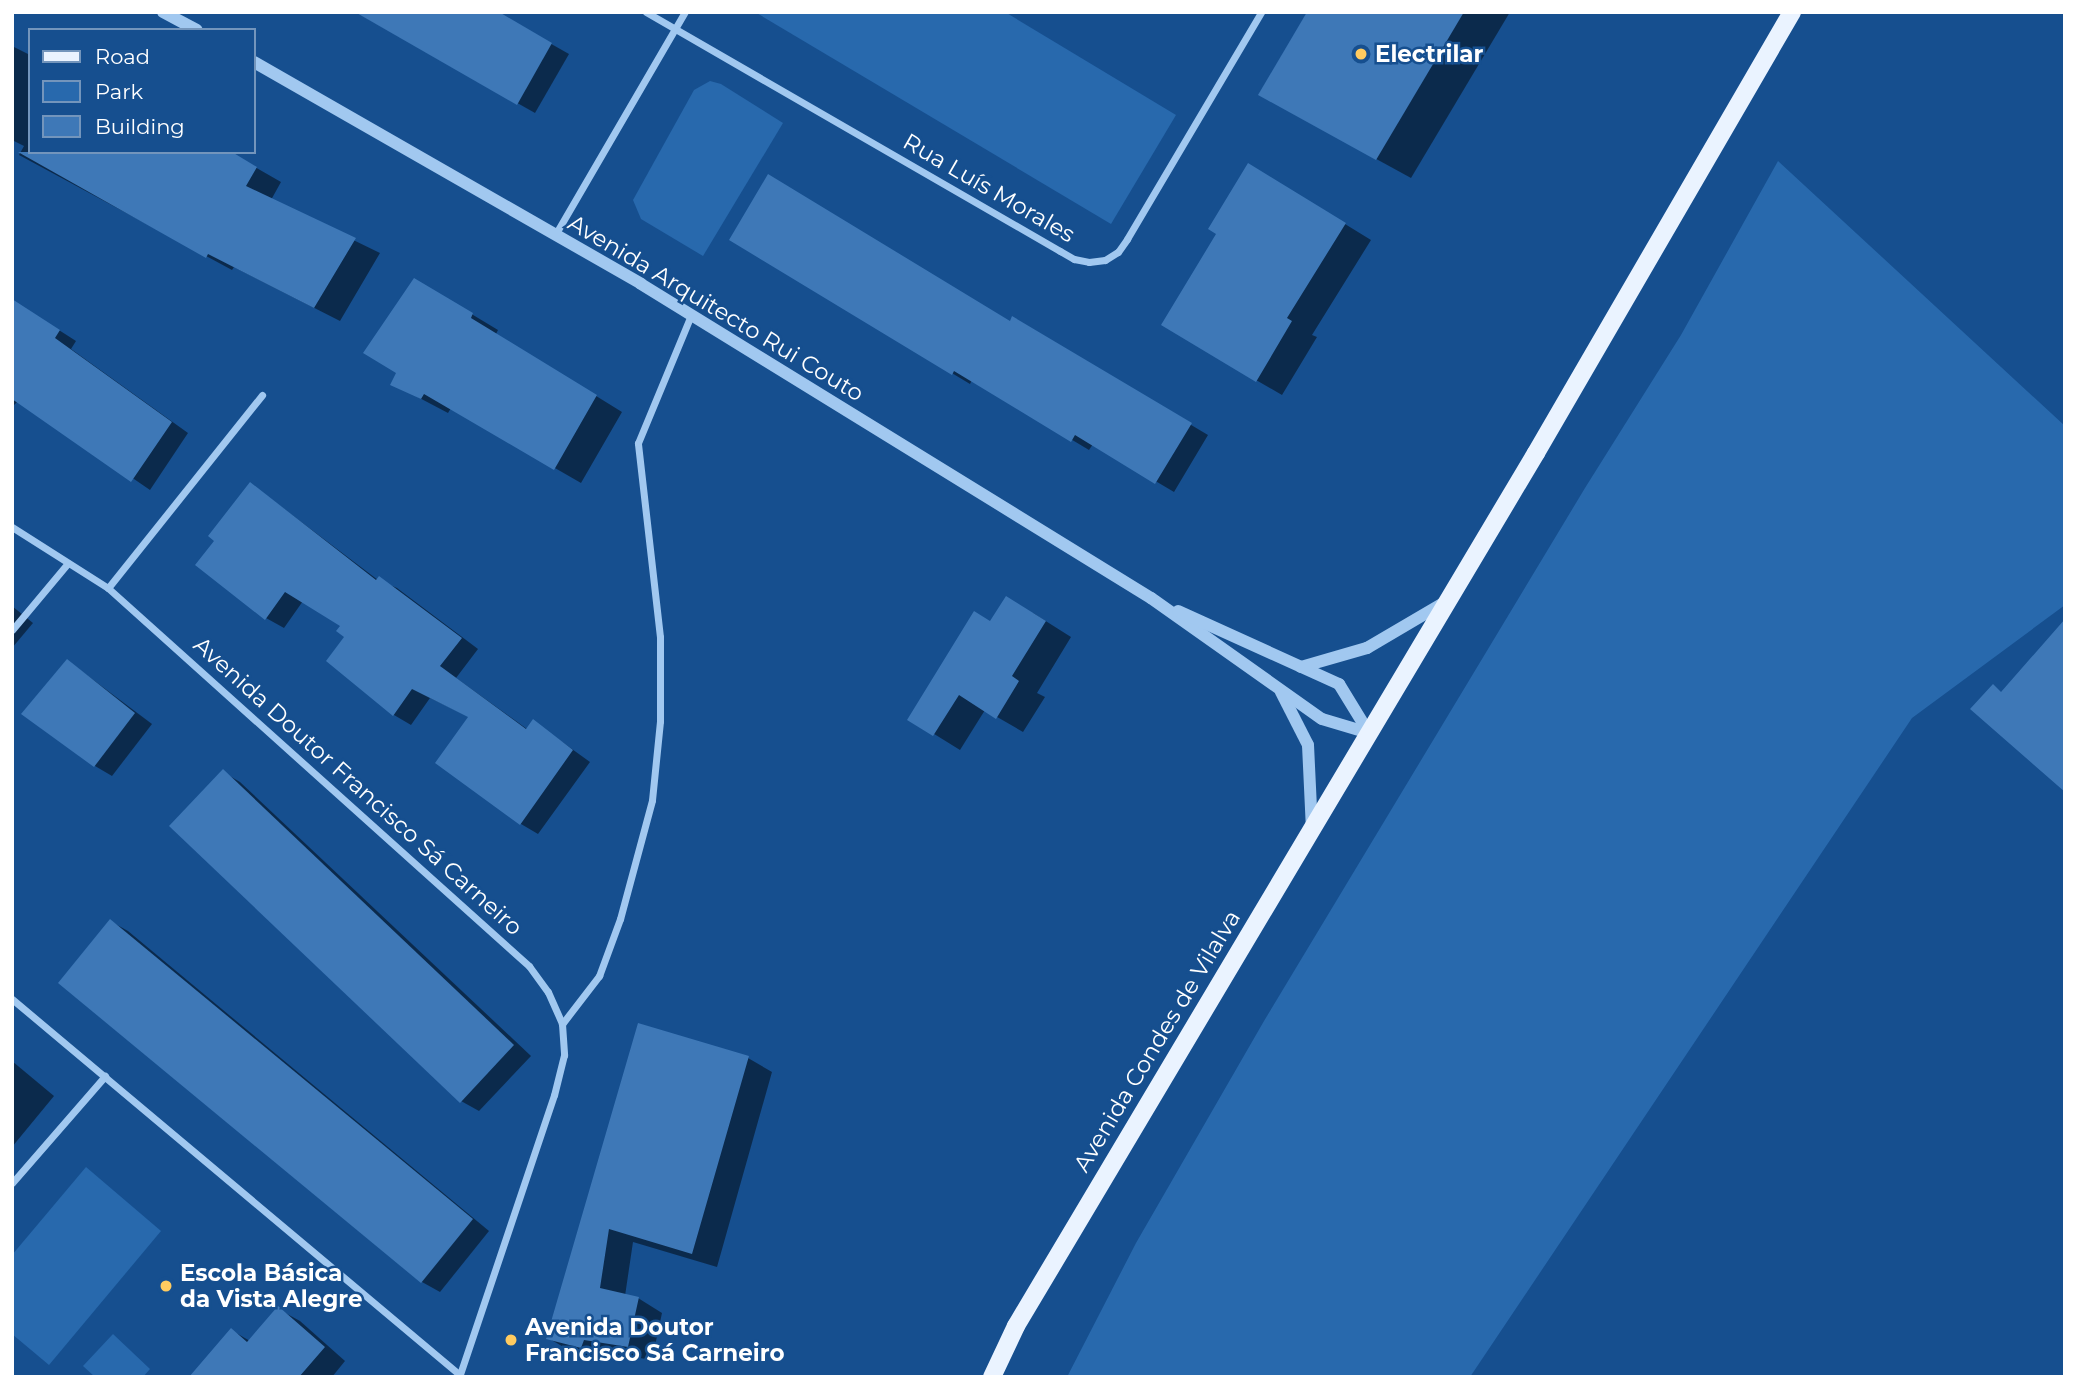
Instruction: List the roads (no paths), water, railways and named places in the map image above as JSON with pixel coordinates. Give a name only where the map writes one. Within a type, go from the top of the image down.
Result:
[{"type":"main road","name":"Avenida Condes de Vilalva","points":[[992,1377],[1016,1326],[1448,600],[1792,12]]},
{"type":"street","points":[[163,12],[193,28]]},
{"type":"street","name":"Rua Luís Morales","points":[[646,12],[1074,259],[1090,262],[1105,260],[1118,252],[1127,239],[1261,12]]},
{"type":"street","points":[[555,235],[685,12]]},
{"type":"street","name":"Avenida Arquitecto Rui Couto","points":[[256,63],[691,315],[1151,598],[1322,719],[1369,733]]},
{"type":"street","points":[[562,1024],[599,976],[620,919],[652,800],[660,721],[660,637],[638,443],[691,315]]},
{"type":"street","points":[[108,588],[262,395]]},
{"type":"street","name":"Avenida Doutor Francisco Sá Carneiro","points":[[12,527],[108,588],[529,966],[548,992],[562,1024],[564,1055],[554,1095],[459,1376]]},
{"type":"street","points":[[12,630],[68,563]]},
{"type":"street","name":"Avenida Arquitecto Rui Couto","points":[[1151,598],[1339,684],[1369,733]]},
{"type":"street","points":[[1301,667],[1367,648],[1448,600]]},
{"type":"street","name":"Avenida Arquitecto Rui Couto","points":[[1279,689],[1308,745],[1312,829]]},
{"type":"street","points":[[12,999],[459,1376]]},
{"type":"street","points":[[12,1183],[105,1076]]},
{"type":"place","name":"Electrilar","points":[[1361,54]]},
{"type":"place","name":"Escola Básica da Vista Alegre","points":[[166,1286]]},
{"type":"place","name":"Avenida Doutor Francisco Sá Carneiro","points":[[511,1340]]}]
